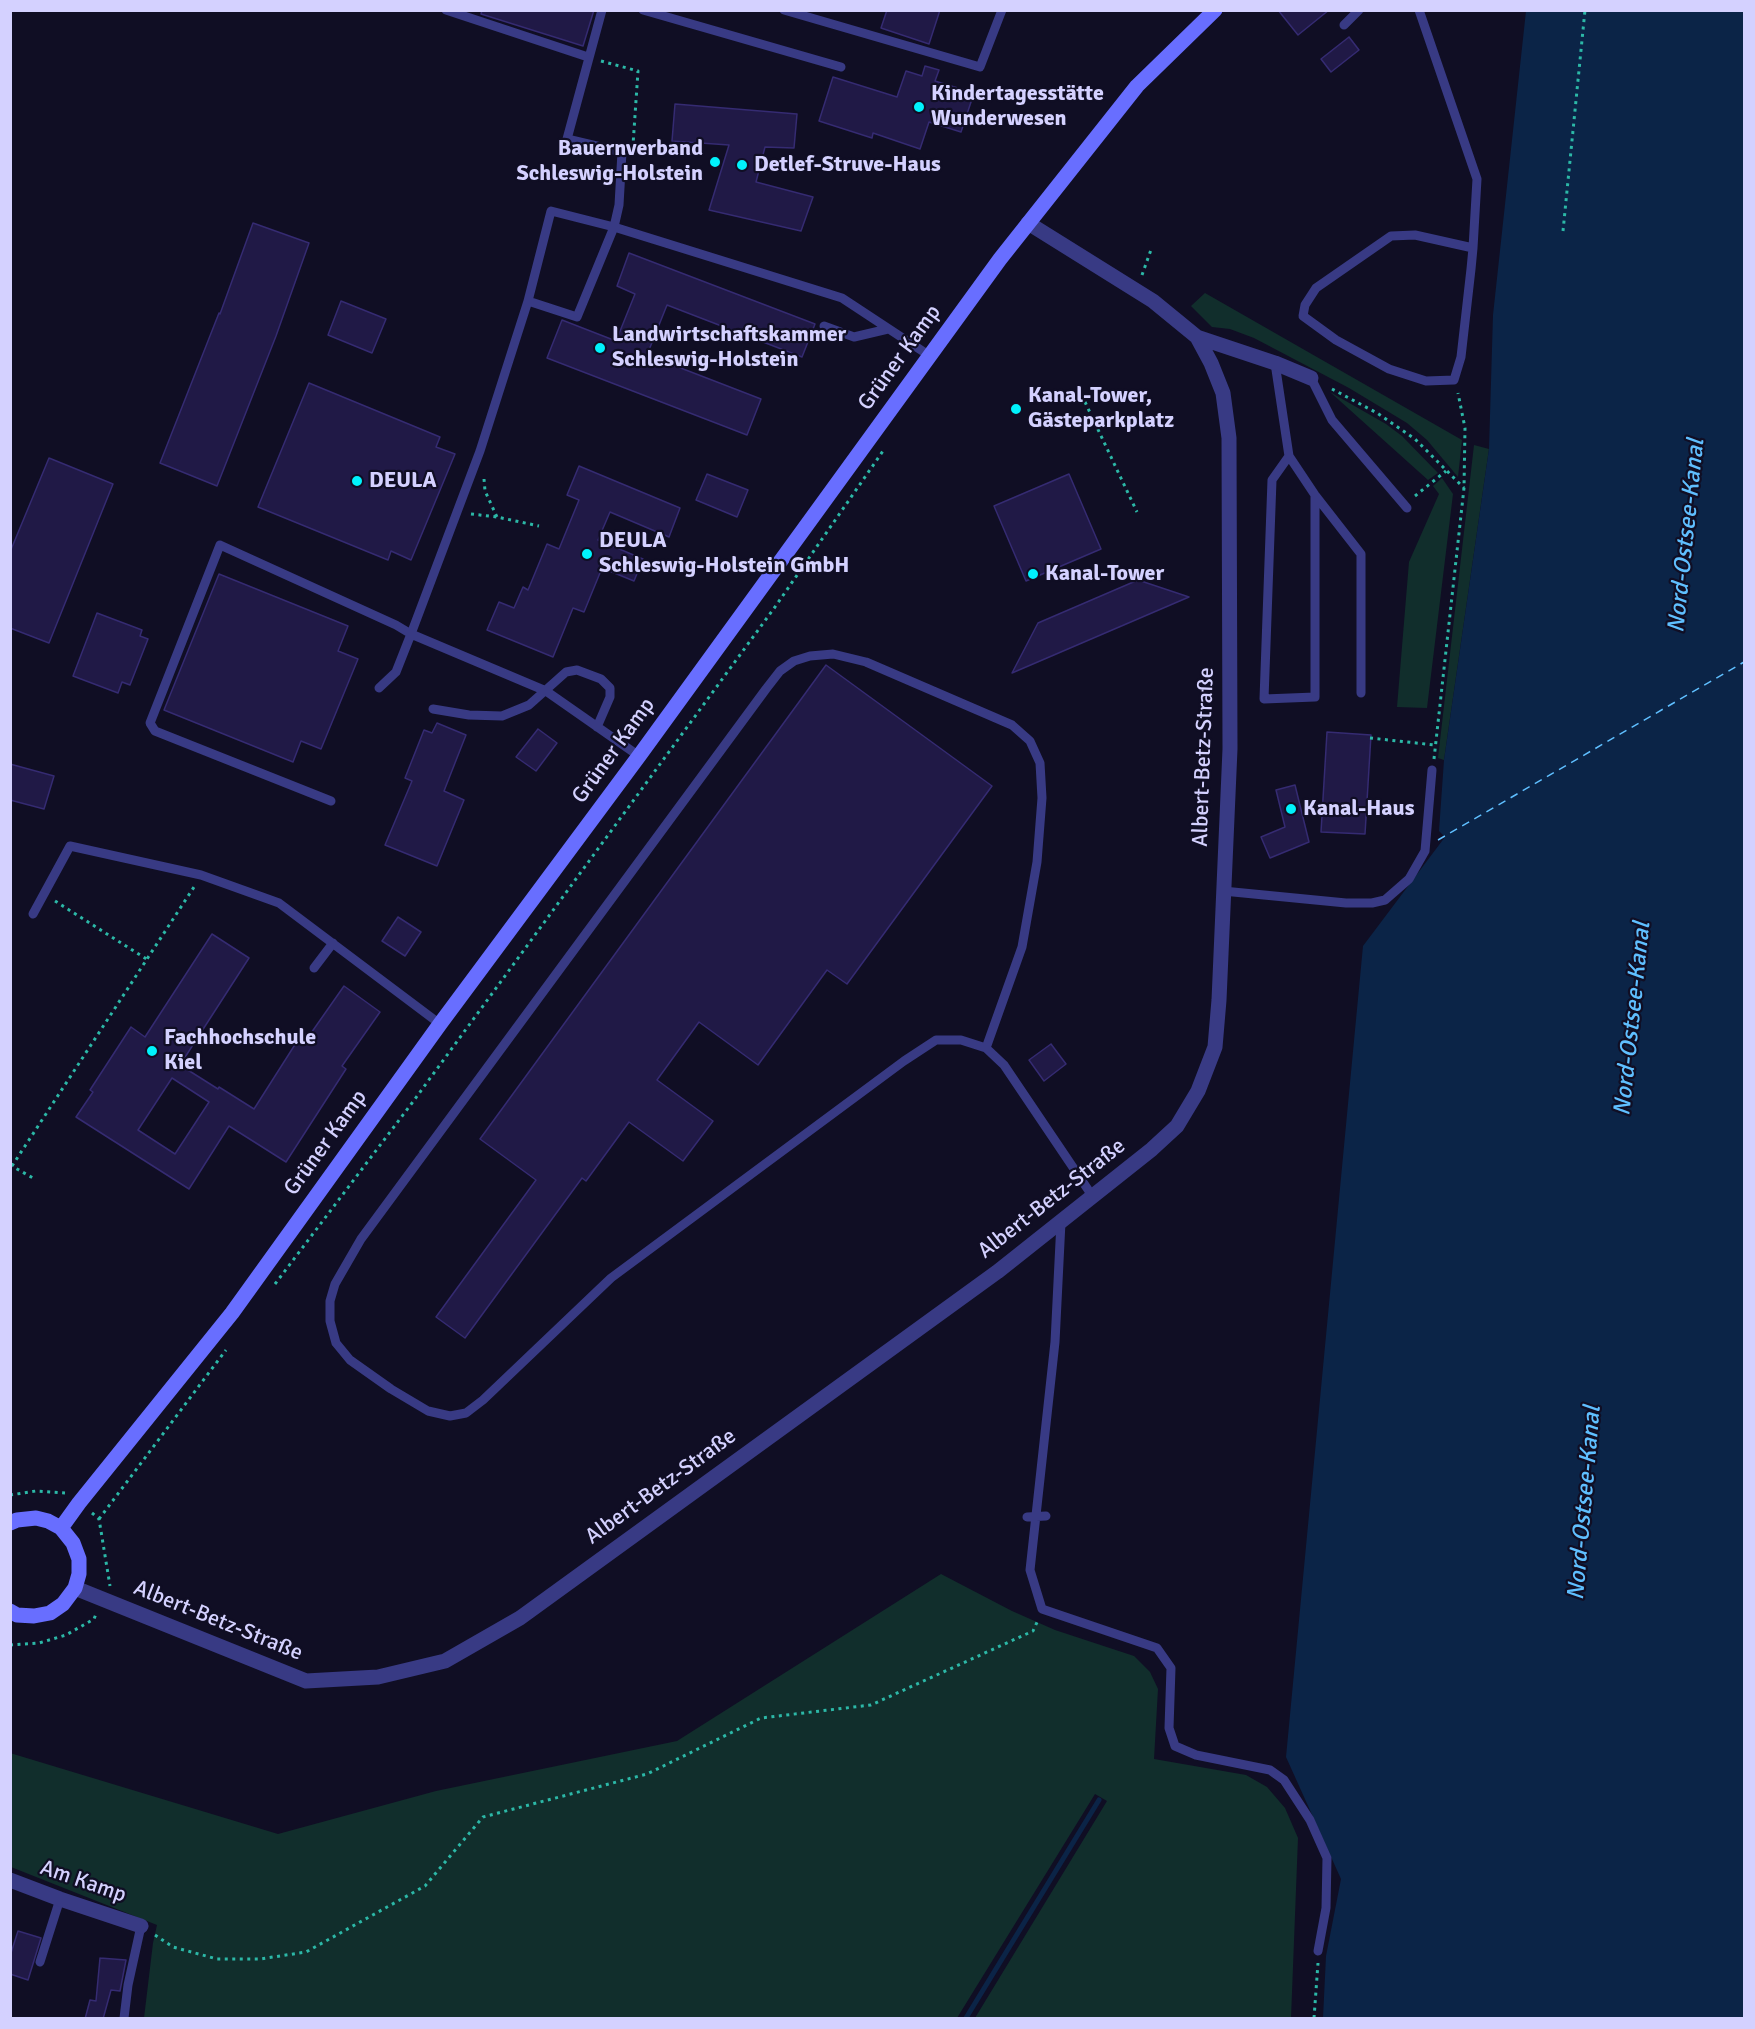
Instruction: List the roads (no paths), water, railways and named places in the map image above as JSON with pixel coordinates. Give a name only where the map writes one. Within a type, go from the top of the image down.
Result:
[{"type":"street","name":"Grüner Kamp","points":[[61,1528],[232,1312],[440,1024],[639,756],[1028,223],[1137,86],[1215,10]]},
{"type":"street","name":"Albert-Betz-Straße","points":[[75,1588],[306,1681],[378,1677],[445,1660],[520,1618],[997,1272],[1093,1197],[1177,1126],[1198,1091],[1215,1047],[1230,749],[1229,438],[1223,393],[1197,337],[1153,300],[1028,223]]},
{"type":"street","points":[[1197,337],[1275,363],[1311,378]]},
{"type":"street","points":[[10,1523],[36,1518],[48,1521],[61,1528],[73,1543],[79,1559],[79,1574],[75,1588],[63,1604],[50,1613],[34,1616],[17,1615],[10,1611]]},
{"type":"street","name":"Am Kamp","points":[[10,1880],[141,1926]]},
{"type":"lane","points":[[446,10],[588,57]]},
{"type":"lane","points":[[528,301],[577,317],[614,227],[619,205],[622,152],[567,139],[602,10]]},
{"type":"lane","points":[[644,10],[841,67]]},
{"type":"lane","points":[[783,10],[980,67],[1002,10]]},
{"type":"lane","points":[[1344,25],[1359,10]]},
{"type":"lane","points":[[1419,10],[1477,179],[1473,248],[1461,357],[1454,380],[1426,381],[1389,369],[1335,340],[1303,316],[1305,305],[1316,288],[1392,236],[1415,235],[1473,248]]},
{"type":"lane","points":[[379,688],[396,672],[480,452],[528,301],[551,210],[614,227],[842,298],[930,356]]},
{"type":"lane","points":[[824,326],[854,337],[888,329]]},
{"type":"lane","points":[[1275,363],[1290,456],[1315,495],[1361,554],[1361,693]]},
{"type":"lane","points":[[1311,378],[1332,420],[1406,507]]},
{"type":"lane","points":[[1290,456],[1272,480],[1264,699],[1315,697],[1315,495]]},
{"type":"lane","points":[[331,801],[155,731],[150,723],[220,545],[396,625],[411,634],[546,691],[639,756]]},
{"type":"lane","points":[[986,1048],[1022,947],[1036,862],[1042,798],[1040,763],[1030,741],[1012,725],[866,662],[833,654],[810,656],[794,661],[780,671],[766,688],[361,1239],[335,1284],[330,1301],[330,1322],[336,1343],[350,1360],[391,1389],[428,1411],[450,1416],[466,1413],[483,1400],[611,1278],[904,1061],[936,1040],[961,1040],[986,1048],[1004,1065],[1093,1197]]},
{"type":"lane","points":[[433,710],[468,715],[502,716],[529,705],[561,675],[571,670],[592,676],[606,683],[610,688],[610,697],[597,727]]},
{"type":"lane","points":[[1223,891],[1346,903],[1372,903],[1385,900],[1409,879],[1425,851],[1432,770]]},
{"type":"lane","points":[[33,914],[70,846],[201,875],[279,903],[440,1024]]},
{"type":"lane","points":[[314,968],[333,943]]},
{"type":"lane","points":[[1061,1222],[1055,1342],[1030,1570],[1042,1609],[1157,1648],[1171,1668],[1169,1728],[1175,1746],[1196,1755],[1270,1770],[1284,1780],[1310,1820],[1327,1858],[1326,1908],[1318,1951]]},
{"type":"lane","points":[[40,1962],[60,1899]]},
{"type":"lane","points":[[124,2019],[128,1985],[141,1926]]},
{"type":"water","name":"Nord-Ostsee-Kanal","points":[[1526,11],[1744,11],[1744,2018],[1323,2018],[1326,1956],[1341,1879],[1286,1757],[1363,946],[1445,837],[1439,831],[1444,760],[1489,449],[1493,315]]},
{"type":"waterway","points":[[966,2018],[1099,1800]]},
{"type":"place","name":"Kindertagesstätte Wunderwesen","points":[[919,107]]},
{"type":"place","name":"Bauernverband Schleswig-Holstein","points":[[715,162]]},
{"type":"place","name":"Detlef-Struve-Haus","points":[[742,165]]},
{"type":"place","name":"Landwirtschaftskammer Schleswig-Holstein","points":[[600,348]]},
{"type":"place","name":"Kanal-Tower, Gästeparkplatz","points":[[1016,409]]},
{"type":"place","name":"DEULA","points":[[357,481]]},
{"type":"place","name":"DEULA Schleswig-Holstein GmbH","points":[[587,554]]},
{"type":"place","name":"Kanal-Tower","points":[[1033,574]]},
{"type":"place","name":"Kanal-Haus","points":[[1291,809]]},
{"type":"place","name":"Fachhochschule Kiel","points":[[152,1051]]}]
